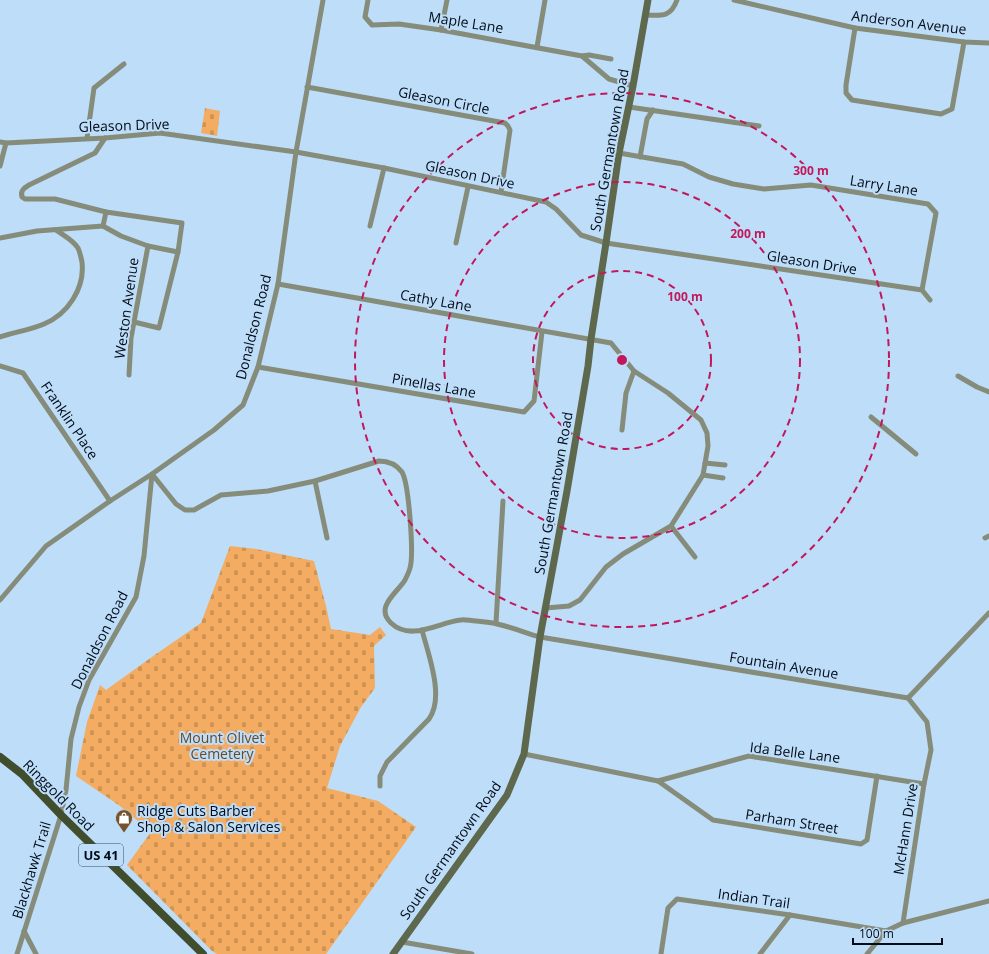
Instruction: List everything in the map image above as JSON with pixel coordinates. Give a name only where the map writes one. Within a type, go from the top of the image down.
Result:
[{"type":"main road","name":"South Germantown Road","points":[[393,954],[507,795],[524,754],[540,637],[588,366],[619,153],[634,86],[648,0]]},
{"type":"main road","name":"Ringgold Road","points":[[0,757],[22,774],[61,816],[203,954]]},
{"type":"street","name":"Donaldson Road","points":[[61,816],[66,790],[71,739],[79,707],[89,680],[136,597],[144,556],[152,474],[214,430],[243,404],[258,367],[278,284],[296,152],[323,0]]},
{"type":"street","name":"Maple Lane","points":[[368,0],[365,17],[372,25],[399,24],[442,30],[582,56],[589,55],[611,59]]},
{"type":"street","points":[[442,30],[447,0]]},
{"type":"street","points":[[537,47],[545,0]]},
{"type":"street","points":[[646,16],[664,16],[674,8],[677,0]]},
{"type":"street","name":"Anderson Avenue","points":[[734,0],[855,28],[964,42],[989,43]]},
{"type":"street","points":[[855,28],[846,85],[846,93],[852,100],[942,114],[952,109],[964,42]]},
{"type":"street","name":"Maple Lane","points":[[582,56],[609,79],[634,86]]},
{"type":"street","points":[[87,138],[94,88],[124,64]]},
{"type":"street","name":"Gleason Circle","points":[[307,87],[505,123],[510,130],[501,192]]},
{"type":"street","points":[[629,107],[759,126]]},
{"type":"street","points":[[640,157],[647,118],[653,110]]},
{"type":"street","name":"Gleason Drive","points":[[0,142],[6,143],[105,138],[160,133],[296,152],[384,168],[546,202],[556,209],[581,235],[606,243],[922,290]]},
{"type":"street","points":[[105,138],[95,153],[29,185],[21,194],[25,199],[55,199],[106,212],[182,223],[178,252],[159,328],[134,322]]},
{"type":"street","points":[[0,166],[6,143]]},
{"type":"street","name":"Larry Lane","points":[[619,153],[683,164],[709,177],[733,184],[764,189],[811,186],[928,204],[936,213],[922,290]]},
{"type":"street","points":[[370,226],[384,168]]},
{"type":"street","points":[[456,243],[468,186]]},
{"type":"street","points":[[0,238],[37,231],[103,226],[106,212]]},
{"type":"street","name":"Weston Avenue","points":[[103,226],[121,236],[148,246],[131,338],[129,375]]},
{"type":"street","points":[[0,337],[45,324],[61,312],[74,298],[81,282],[82,266],[80,254],[77,247],[56,230]]},
{"type":"street","points":[[148,246],[178,252]]},
{"type":"street","name":"Cathy Lane","points":[[278,284],[542,332],[611,343],[634,371],[668,393],[701,420],[707,433],[708,446],[703,475],[671,526]]},
{"type":"street","points":[[922,290],[930,300]]},
{"type":"street","name":"Pinellas Lane","points":[[258,367],[524,412],[534,401],[542,332]]},
{"type":"street","name":"Franklin Place","points":[[0,366],[23,373],[110,501]]},
{"type":"street","points":[[622,430],[626,392],[634,371]]},
{"type":"street","points":[[958,376],[989,392]]},
{"type":"street","points":[[870,417],[916,454]]},
{"type":"street","name":"Fountain Avenue","points":[[315,481],[379,462],[388,461],[396,466],[403,474],[410,509],[412,546],[411,566],[405,580],[390,598],[386,606],[386,615],[390,622],[403,630],[422,630],[461,620],[496,623],[540,637],[908,698]]},
{"type":"street","points":[[706,463],[725,466]]},
{"type":"street","points":[[0,600],[46,546],[110,501],[152,474],[176,504],[185,510],[194,510],[221,495],[268,491],[315,481],[327,538]]},
{"type":"street","points":[[703,475],[722,478]]},
{"type":"street","points":[[496,623],[503,501]]},
{"type":"street","points":[[546,608],[569,606],[580,600],[606,567],[623,554],[671,526],[695,557]]},
{"type":"street","points":[[989,536],[985,538],[989,540]]},
{"type":"street","points":[[908,698],[989,613]]},
{"type":"street","points":[[380,786],[380,776],[386,762],[429,719],[432,713],[435,699],[435,682],[422,630]]},
{"type":"street","name":"McHann Drive","points":[[903,923],[924,784],[931,750],[927,722],[908,698]]},
{"type":"street","name":"Ida Belle Lane","points":[[524,754],[658,781],[749,756],[924,784]]},
{"type":"street","name":"Parham Street","points":[[658,781],[713,820],[861,844],[867,840],[877,776]]},
{"type":"street","name":"Blackhawk Trail","points":[[17,954],[61,816]]},
{"type":"street","name":"Indian Trail","points":[[661,954],[668,908],[677,899],[790,915],[886,931]]},
{"type":"street","points":[[867,954],[886,931],[903,923],[989,901]]},
{"type":"street","points":[[760,954],[790,915]]},
{"type":"street","points":[[24,931],[36,954]]},
{"type":"street","points":[[402,942],[472,954]]},
{"type":"green space","points":[[205,108],[220,111],[217,136],[201,133]]},
{"type":"green space","name":"Mount Olivet Cemetery","points":[[230,546],[256,549],[314,561],[331,629],[370,635],[380,627],[386,635],[374,646],[375,688],[361,707],[340,746],[327,788],[378,801],[416,827],[326,954],[217,954],[212,951],[127,865],[151,832],[120,806],[76,776],[87,722],[100,685],[106,690],[201,623]]},
{"type":"place","name":"Ridge Cuts Barber Shop & Salon Services","points":[[124,833]]}]
